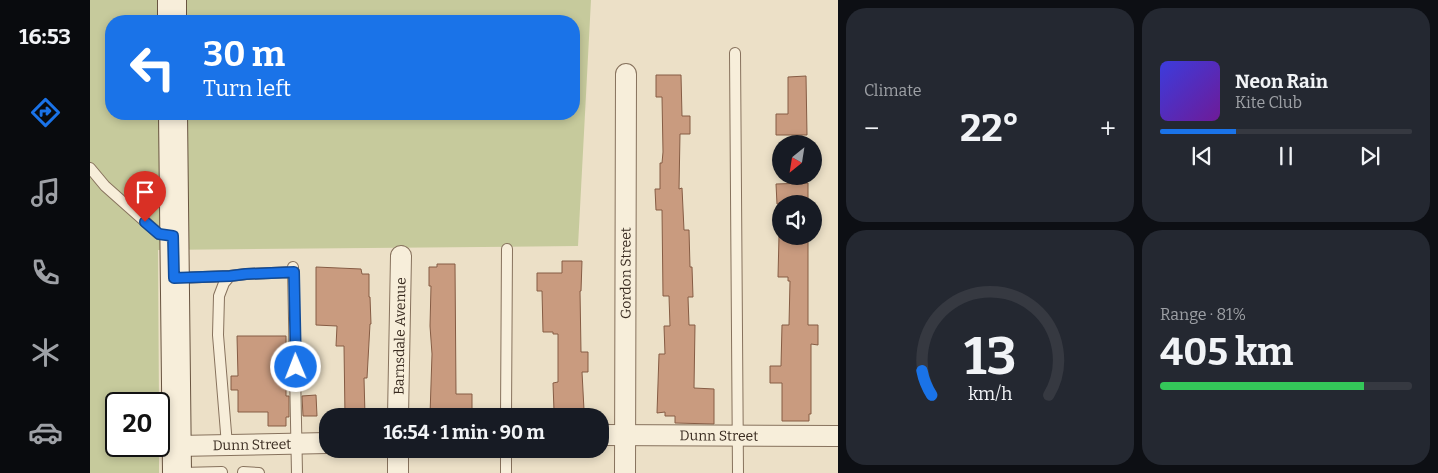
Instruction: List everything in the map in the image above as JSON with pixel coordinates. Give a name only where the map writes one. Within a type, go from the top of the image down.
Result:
[{"type":"main road","points":[[172,0],[172,15]]},
{"type":"main road","points":[[173,120],[173,236],[179,473]]},
{"type":"street","name":"Gordon Street","points":[[625,473],[626,74]]},
{"type":"street","name":"Barnsdale Avenue","points":[[398,408],[401,256]]},
{"type":"street","name":"Dunn Street","points":[[609,435],[838,436]]},
{"type":"street","name":"Dunn Street","points":[[177,446],[319,443]]},
{"type":"street","points":[[398,458],[398,473]]},
{"type":"lane","points":[[735,53],[738,473]]},
{"type":"lane","points":[[90,168],[105,186],[159,234],[173,236]]},
{"type":"lane","points":[[506,408],[507,248]]},
{"type":"lane","points":[[174,278],[230,276],[294,269],[297,473]]},
{"type":"lane","points":[[227,445],[218,335],[220,296],[224,282],[230,276]]},
{"type":"lane","points":[[506,458],[506,473]]},
{"type":"lane","points":[[179,473],[222,472]]},
{"type":"lane","points":[[243,472],[259,473]]},
{"type":"green space","points":[[90,0],[591,0],[578,246],[158,250],[159,392],[105,392],[105,457],[159,457],[159,473],[90,473]]},
{"type":"building","points":[[656,75],[681,75],[682,116],[690,116],[690,134],[680,134],[679,189],[682,188],[684,230],[689,230],[690,267],[692,267],[693,297],[688,297],[689,325],[695,325],[694,388],[714,389],[714,424],[675,423],[675,416],[665,416],[665,412],[657,413],[659,354],[665,354],[664,326],[670,326],[669,296],[663,296],[662,210],[656,210],[655,189],[660,189],[660,163],[662,163],[663,152],[662,97],[656,97]]},
{"type":"building","points":[[806,76],[807,135],[776,135],[776,114],[788,114],[788,77]]},
{"type":"building","points":[[776,185],[808,185],[808,195],[777,195]]},
{"type":"building","points":[[779,245],[808,245],[808,325],[818,325],[818,345],[811,344],[811,414],[809,414],[809,421],[782,421],[782,383],[770,383],[770,366],[781,366],[782,325],[789,325],[790,281],[788,281],[788,277],[778,277]]},
{"type":"building","points":[[562,261],[582,261],[580,291],[581,352],[588,352],[588,372],[582,372],[584,408],[554,408],[553,383],[558,382],[558,334],[543,332],[542,291],[537,291],[537,273],[562,273]]},
{"type":"building","points":[[437,264],[455,264],[456,394],[472,394],[472,408],[430,408],[432,354],[429,267],[437,267]]},
{"type":"building","points":[[316,267],[361,269],[362,274],[369,274],[371,324],[367,378],[364,378],[365,408],[345,408],[344,346],[336,346],[337,326],[316,325]]},
{"type":"building","points":[[237,336],[286,336],[286,396],[289,396],[289,417],[286,417],[286,426],[268,426],[268,412],[238,412],[238,390],[231,390],[231,376],[238,376]]},
{"type":"building","points":[[316,395],[317,416],[303,416],[302,396]]},
{"type":"route","points":[[145,222],[159,234],[173,236],[174,278],[294,272],[296,367]]}]
